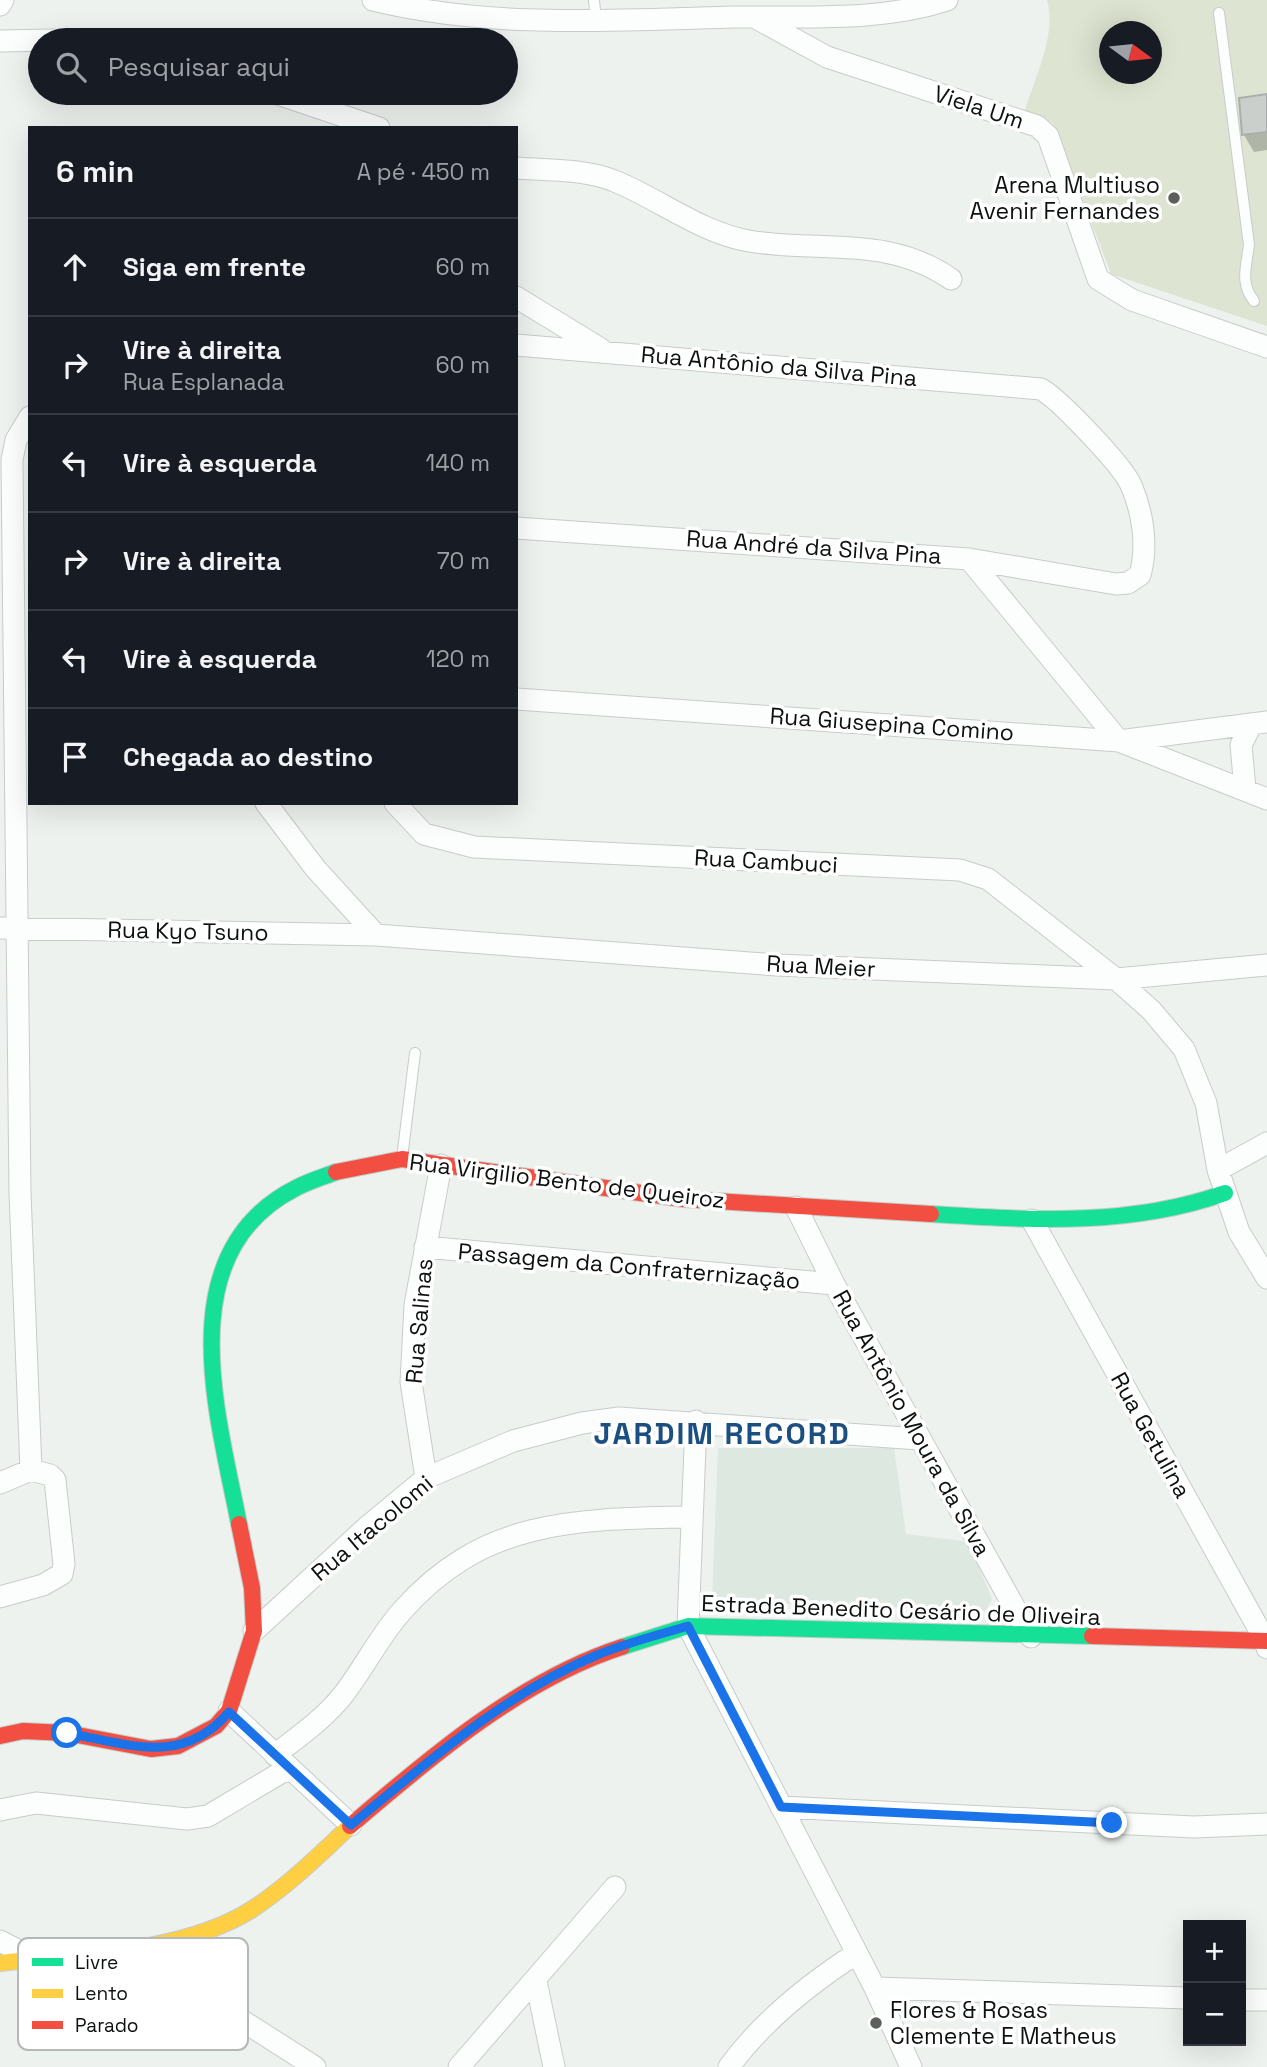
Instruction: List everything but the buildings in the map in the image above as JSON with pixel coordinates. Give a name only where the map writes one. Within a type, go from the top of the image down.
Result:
[{"type":"street","points":[[0,5],[3,0]]},
{"type":"street","points":[[373,0],[410,9],[483,19],[548,23],[595,10],[754,17],[882,15],[947,0]]},
{"type":"street","name":"Viela Um","points":[[754,17],[827,57],[1037,126],[1048,136],[1098,279],[1132,300],[1267,346]]},
{"type":"street","points":[[0,41],[28,40]]},
{"type":"street","points":[[311,105],[373,126]]},
{"type":"street","points":[[518,168],[559,171],[614,180],[696,222],[746,241],[883,250],[925,261],[951,279]]},
{"type":"street","points":[[518,299],[606,352]]},
{"type":"street","name":"Rua Antônio da Silva Pina","points":[[518,345],[1041,389],[1063,404],[1130,483],[1146,554],[1140,575],[1128,583],[1097,583],[969,559]]},
{"type":"street","points":[[28,420],[16,440],[12,460],[9,928],[31,1470]]},
{"type":"street","name":"Rua André da Silva Pina","points":[[518,528],[945,555],[969,559],[1119,741],[1267,799]]},
{"type":"street","name":"Rua Giusepina Comino","points":[[518,699],[1119,741],[1259,724]]},
{"type":"street","points":[[1245,789],[1241,745],[1259,724]]},
{"type":"street","points":[[268,805],[315,868],[376,935]]},
{"type":"street","name":"Rua Cambuci","points":[[397,805],[424,834],[474,847],[960,870],[988,879],[1116,979],[1151,1010],[1184,1049],[1206,1103],[1218,1170],[1239,1232],[1267,1279]]},
{"type":"street","name":"Rua Kyo Tsuno","points":[[9,928],[376,935]]},
{"type":"street","name":"Rua Meier","points":[[376,935],[777,965],[1116,979],[1267,965]]},
{"type":"street","points":[[1218,1170],[1267,1143]]},
{"type":"street","name":"Rua Virgilio Bento de Queiroz","points":[[229,1712],[254,1631],[252,1588],[215,1401],[210,1344],[219,1277],[228,1256],[256,1217],[295,1188],[341,1170],[402,1159],[683,1199],[1076,1222],[1181,1208],[1225,1193]]},
{"type":"street","name":"Rua Salinas","points":[[426,1478],[411,1382],[415,1305],[441,1165]]},
{"type":"street","name":"Rua Antônio Moura da Silva","points":[[796,1207],[834,1284],[1031,1637]]},
{"type":"street","name":"Rua Getulina","points":[[1031,1220],[1267,1645]]},
{"type":"street","name":"Passagem da Confraternização","points":[[425,1247],[834,1284]]},
{"type":"street","name":"Rua Itacolomi","points":[[254,1631],[426,1478],[513,1441],[582,1423],[619,1418],[696,1421],[919,1439]]},
{"type":"street","points":[[696,1421],[690,1517],[688,1626],[875,1988],[911,2067]]},
{"type":"street","points":[[0,1483],[31,1470],[50,1475],[55,1480],[64,1564],[62,1574],[43,1586],[0,1597]]},
{"type":"street","points":[[275,1755],[318,1721],[342,1695],[400,1613],[422,1590],[457,1562],[496,1540],[550,1526],[616,1519],[690,1517]]},
{"type":"street","name":"Estrada Benedito Cesário de Oliveira","points":[[177,1938],[194,1934],[249,1911],[294,1879],[351,1825],[453,1741],[506,1705],[594,1656],[688,1626],[923,1631],[1267,1645]]},
{"type":"street","points":[[0,1736],[23,1731],[67,1733],[151,1749],[178,1746],[202,1735],[216,1726],[229,1712],[351,1825]]},
{"type":"street","points":[[0,1810],[36,1803],[187,1819],[208,1816],[282,1772],[292,1771]]},
{"type":"street","points":[[781,1807],[1194,1828],[1267,1824]]},
{"type":"street","points":[[459,2067],[537,1982],[615,1887]]},
{"type":"street","points":[[0,1941],[18,1950]]},
{"type":"street","points":[[729,2067],[773,2017],[809,1985],[857,1953]]},
{"type":"street","name":"Estrada Benedito Cesário de Oliveira","points":[[0,1963],[18,1960]]},
{"type":"street","points":[[537,1982],[554,2067]]},
{"type":"street","points":[[875,1988],[1183,1998]]},
{"type":"street","points":[[1246,2000],[1267,2000]]},
{"type":"street","points":[[248,2024],[315,2067]]},
{"type":"lane","points":[[1219,13],[1249,245],[1244,279],[1246,291],[1254,301]]},
{"type":"lane","points":[[402,1159],[415,1053]]},
{"type":"shaded area","points":[[718,1448],[894,1448],[906,1534],[969,1542],[992,1599],[986,1611],[712,1601]]},
{"type":"green space","name":"Arena Multiuso Avenir Fernandes","points":[[1047,0],[1267,0],[1267,326],[1111,274],[1058,134],[1052,123],[1025,110],[1044,55],[1049,27]]},
{"type":"traffic: fast","points":[[239,1524],[214,1387],[212,1340],[216,1294],[230,1253],[256,1217],[296,1188],[336,1172]]},
{"type":"traffic: fast","points":[[931,1214],[1043,1219],[1116,1216],[1189,1204],[1225,1193]]},
{"type":"traffic: fast","points":[[622,1647],[688,1626],[1092,1636]]},
{"type":"traffic: slow","points":[[182,1938],[224,1924],[251,1910],[278,1891],[350,1826]]},
{"type":"traffic: slow","points":[[0,1963],[18,1961]]},
{"type":"traffic: jam","points":[[336,1172],[402,1159],[683,1199],[931,1214]]},
{"type":"traffic: jam","points":[[0,1736],[23,1731],[67,1733],[151,1749],[178,1746],[216,1726],[229,1711],[254,1631],[252,1588],[239,1524]]},
{"type":"traffic: jam","points":[[1092,1636],[1267,1641]]},
{"type":"traffic: jam","points":[[350,1826],[478,1723],[548,1679],[622,1647]]},
{"type":"place","name":"Arena Multiuso Avenir Fernandes","points":[[1174,198]]},
{"type":"place","name":"Flores & Rosas Clemente E Matheus","points":[[876,2023]]},
{"type":"district","name":"JARDIM RECORD","points":[[722,1434]]},
{"type":"route","points":[[67,1733],[151,1749],[178,1746],[216,1726],[229,1712],[351,1825],[453,1741],[506,1705],[594,1656],[688,1626],[781,1807],[1112,1823]]}]
